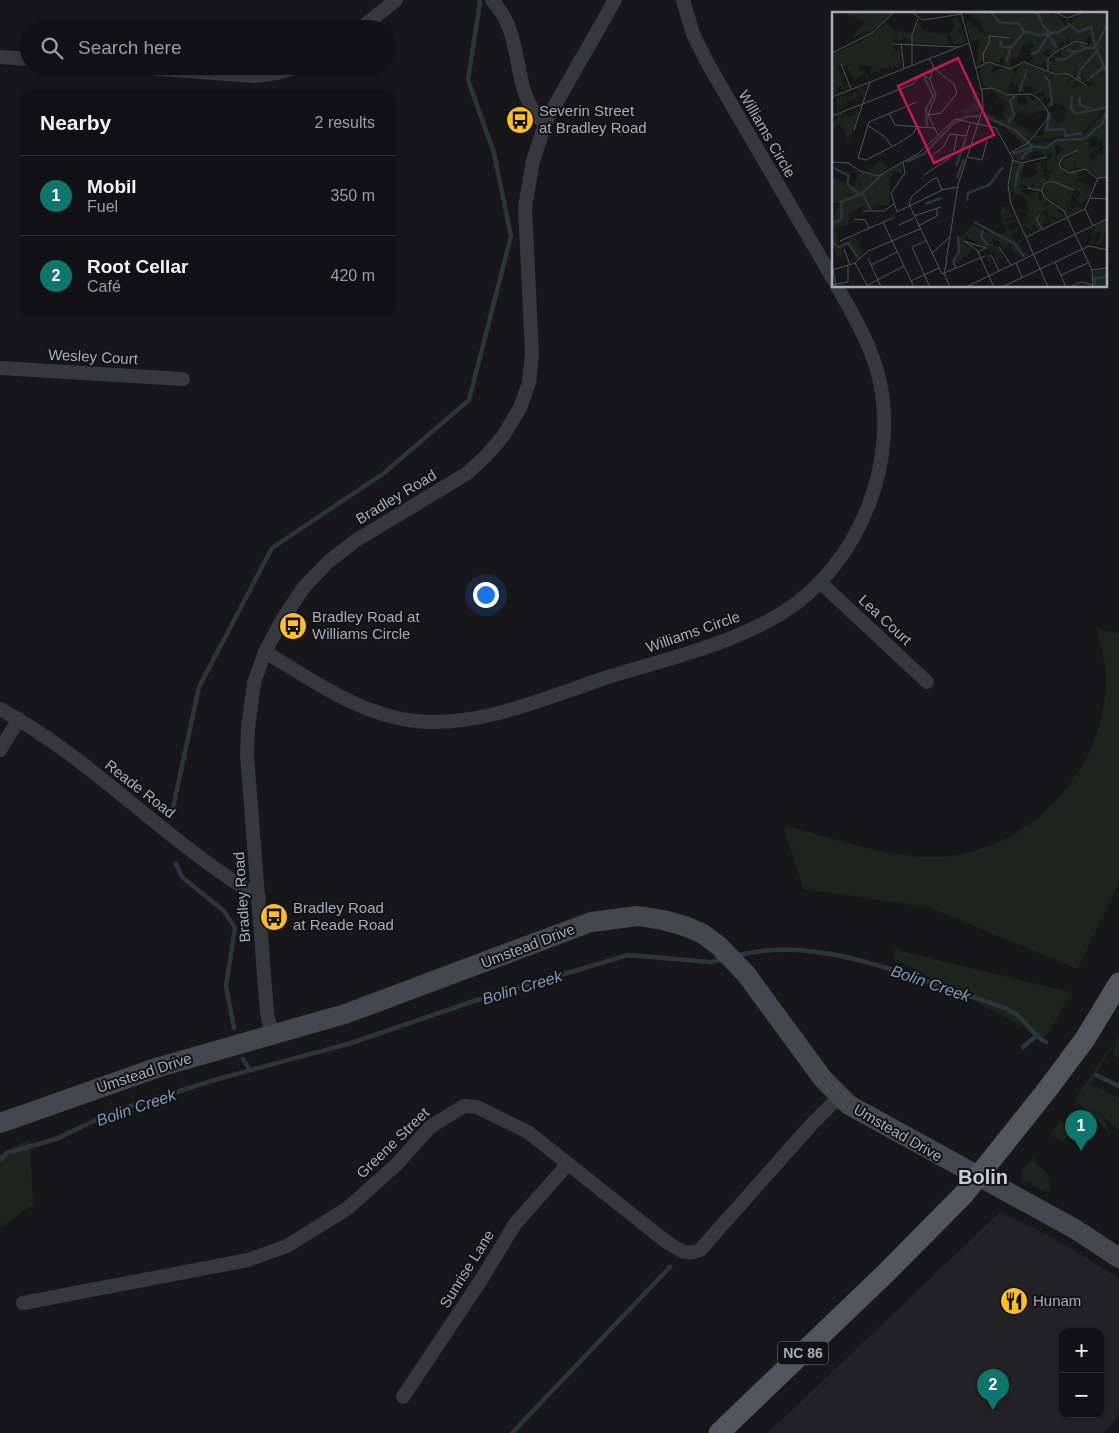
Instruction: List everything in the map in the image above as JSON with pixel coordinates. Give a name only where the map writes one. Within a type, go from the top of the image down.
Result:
[{"type":"main road","name":"NC 86","points":[[719,1433],[893,1266],[978,1178],[1069,1060],[1119,983]]},
{"type":"street","points":[[371,20],[396,0]]},
{"type":"street","points":[[492,0],[504,15],[512,34],[526,98],[535,114],[545,124]]},
{"type":"street","name":"Bradley Road","points":[[272,1034],[267,1014],[247,755],[248,728],[254,683],[265,652],[282,620],[304,587],[328,562],[355,541],[466,474],[486,456],[503,436],[520,408],[529,383],[532,354],[525,207],[533,161],[545,124],[615,0]]},
{"type":"street","name":"Williams Circle","points":[[683,0],[693,34],[708,64],[832,277]]},
{"type":"street","points":[[0,56],[20,58]]},
{"type":"street","points":[[242,75],[262,75]]},
{"type":"street","name":"Williams Circle","points":[[265,652],[366,709],[393,718],[443,724],[472,720],[526,704],[749,630],[782,613],[820,582],[858,530],[869,504],[877,476],[884,424],[877,371],[867,343],[838,288]]},
{"type":"street","name":"Wesley Court","points":[[0,368],[183,379]]},
{"type":"street","name":"Lea Court","points":[[820,582],[927,682]]},
{"type":"street","name":"Reade Road","points":[[0,709],[19,719],[80,762],[206,862],[259,897]]},
{"type":"street","points":[[0,750],[19,719]]},
{"type":"street","name":"Umstead Drive","points":[[0,1123],[159,1067],[345,1014],[591,922],[638,916],[663,920],[703,934],[733,959],[823,1079],[839,1097],[873,1120],[1075,1229],[1119,1258]]},
{"type":"street","name":"Greene Street","points":[[24,1303],[248,1260],[287,1246],[348,1208],[397,1164],[430,1127],[464,1106],[477,1107],[528,1132],[567,1165],[664,1240],[684,1253],[692,1254],[700,1250],[811,1125],[839,1097]]},
{"type":"street","name":"Sunrise Lane","points":[[403,1397],[481,1280],[515,1224],[567,1165]]},
{"type":"shaded area","points":[[1097,629],[1119,633],[1119,883],[1077,969],[928,907],[803,889],[783,825],[878,850],[898,854],[935,857],[969,852],[1000,841],[1029,824],[1054,802],[1075,776],[1091,747],[1102,715],[1106,674]]},
{"type":"shaded area","points":[[893,949],[1073,993],[1044,1038],[895,959]]},
{"type":"shaded area","points":[[1119,1035],[1119,1058],[1114,1056],[1114,1045],[1090,1084],[1119,1098],[1119,1131],[1101,1114],[1112,1137],[1097,1119],[1074,1100]]},
{"type":"shaded area","points":[[1061,1120],[1069,1133],[1063,1142],[1050,1134]]},
{"type":"shaded area","points":[[30,1139],[33,1204],[0,1228],[0,1154]]},
{"type":"shaded area","points":[[1035,1155],[1036,1163],[1046,1172],[1051,1189],[1048,1193],[1021,1179],[1023,1169]]},
{"type":"shaded area","points":[[1000,1212],[1050,1236],[1119,1278],[1119,1414],[1105,1433],[768,1433]]},
{"type":"waterway","points":[[171,817],[199,687],[272,548],[384,473],[469,400],[511,236],[494,153],[468,80],[480,2]]},
{"type":"waterway","points":[[176,864],[182,877],[224,911],[235,928],[226,986],[234,1028]]},
{"type":"waterway","name":"Bolin Creek","points":[[736,956],[763,951],[790,950],[817,952],[872,964],[1006,1008],[1021,1018],[1036,1035],[1046,1042]]},
{"type":"waterway","name":"Bolin Creek","points":[[0,1160],[7,1153],[56,1139],[115,1111],[218,1079],[351,1043],[474,1001],[628,955],[711,962],[723,959]]},
{"type":"waterway","points":[[1023,1047],[1035,1037]]},
{"type":"waterway","points":[[243,1059],[250,1070]]},
{"type":"waterway","name":"Bolin Creek","points":[[1096,1075],[1119,1086]]},
{"type":"waterway","points":[[512,1433],[670,1267]]},
{"type":"place","name":"Severin Street at Bradley Road","points":[[520,120]]},
{"type":"place","name":"Bradley Road at Williams Circle","points":[[293,626]]},
{"type":"place","name":"Bradley Road at Reade Road","points":[[274,917]]},
{"type":"place","name":"Mobil","points":[[1081,1151]]},
{"type":"place","name":"Hunam","points":[[1014,1301]]},
{"type":"place","name":"Root Cellar","points":[[993,1410]]},
{"type":"district","name":"Bolin","points":[[983,1177]]}]
